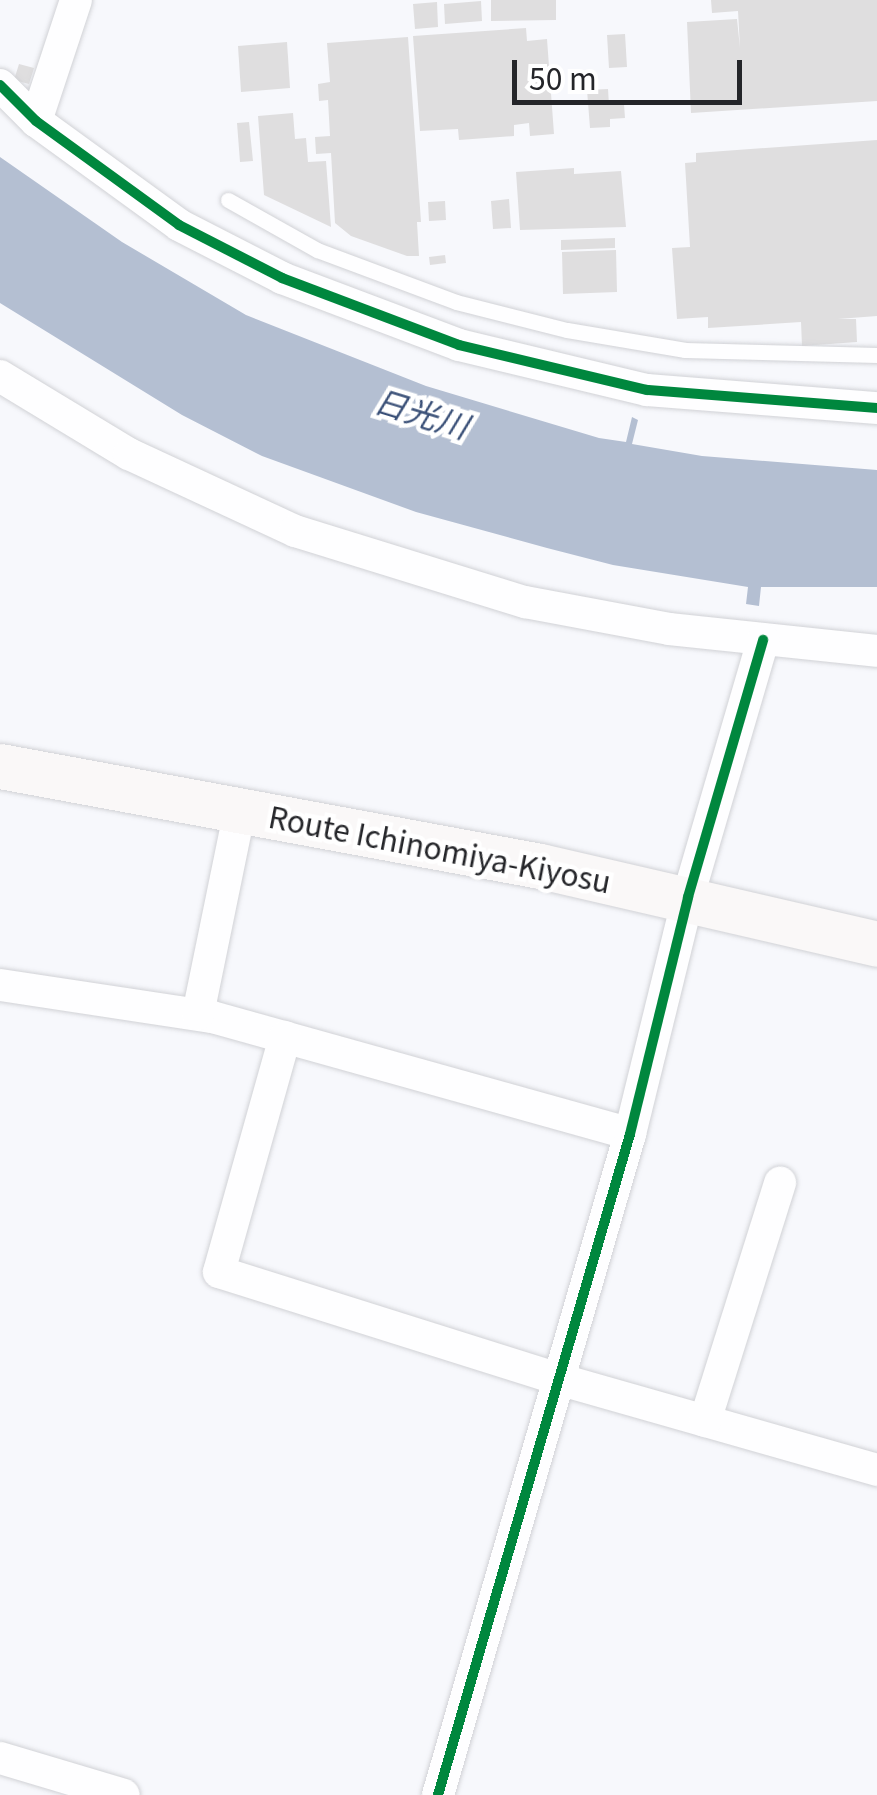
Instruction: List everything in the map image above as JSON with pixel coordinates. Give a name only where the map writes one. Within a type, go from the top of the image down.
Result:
[{"type":"main road","name":"Route Ichinomiya-Kiyosu","points":[[0,766],[688,898],[877,944]]},
{"type":"street","points":[[36,121],[76,0]]},
{"type":"street","points":[[0,84],[36,121],[179,225],[282,278],[459,345],[647,390],[877,408]]},
{"type":"street","points":[[0,376],[129,454],[295,530],[525,602],[669,629],[877,651]]},
{"type":"street","points":[[438,1795],[630,1134],[688,898],[763,640]]},
{"type":"street","points":[[198,1014],[240,809]]},
{"type":"street","points":[[0,985],[198,1014],[630,1134]]},
{"type":"street","points":[[284,1037],[220,1272],[558,1379],[877,1470]]},
{"type":"street","points":[[706,1422],[780,1183]]},
{"type":"street","points":[[0,1758],[124,1795]]},
{"type":"lane","points":[[228,200],[316,250],[456,302],[567,330],[685,350],[877,355]]},
{"type":"water","name":"日光川","points":[[0,157],[122,242],[246,315],[426,386],[599,438],[626,442],[632,417],[638,420],[632,444],[702,456],[877,470],[877,587],[761,587],[759,606],[746,604],[748,587],[613,565],[547,548],[416,512],[262,456],[182,415],[0,303]]},
{"type":"building","points":[[491,0],[556,0],[556,20],[491,21]]},
{"type":"building","points":[[711,0],[877,0],[877,101],[691,113],[687,22],[737,19],[740,48],[738,11],[712,13]]},
{"type":"building","points":[[481,1],[482,21],[445,24],[444,4]]},
{"type":"building","points":[[437,2],[438,27],[415,29],[413,4]]},
{"type":"building","points":[[526,28],[527,41],[547,39],[554,134],[530,136],[529,123],[514,125],[514,136],[459,140],[458,129],[420,131],[413,36]]},
{"type":"building","points":[[625,34],[627,67],[609,68],[607,35]]},
{"type":"building","points":[[408,37],[421,222],[417,222],[419,256],[407,256],[351,236],[335,223],[331,153],[316,154],[315,137],[330,136],[328,100],[319,101],[318,84],[330,82],[327,43]]},
{"type":"building","points":[[287,42],[290,88],[241,92],[238,46]]},
{"type":"building","points":[[19,64],[34,68],[29,84],[14,80]]},
{"type":"building","points":[[608,89],[609,105],[624,104],[625,118],[610,119],[610,127],[590,128],[587,90]]},
{"type":"building","points":[[293,113],[295,139],[306,138],[308,162],[326,161],[331,227],[264,195],[258,116]]},
{"type":"building","points":[[249,122],[253,161],[240,162],[237,123]]},
{"type":"building","points":[[877,140],[877,316],[838,319],[856,319],[857,342],[802,346],[801,322],[708,328],[708,317],[677,319],[672,248],[690,247],[685,163],[696,162],[696,153]]},
{"type":"building","points":[[574,168],[574,174],[621,171],[626,227],[520,230],[516,172]]},
{"type":"building","points":[[509,199],[511,228],[493,229],[491,201]]},
{"type":"building","points":[[445,201],[446,220],[429,221],[428,202]]},
{"type":"building","points":[[615,238],[615,248],[561,250],[561,240]]},
{"type":"building","points":[[616,250],[617,292],[563,294],[562,252]]},
{"type":"building","points":[[445,255],[446,263],[430,265],[429,257]]},
{"type":"cycle path","points":[[0,85],[36,121],[179,225],[282,278],[459,345],[647,390],[877,408]]},
{"type":"cycle path","points":[[438,1795],[630,1134],[688,897],[763,640]]}]
